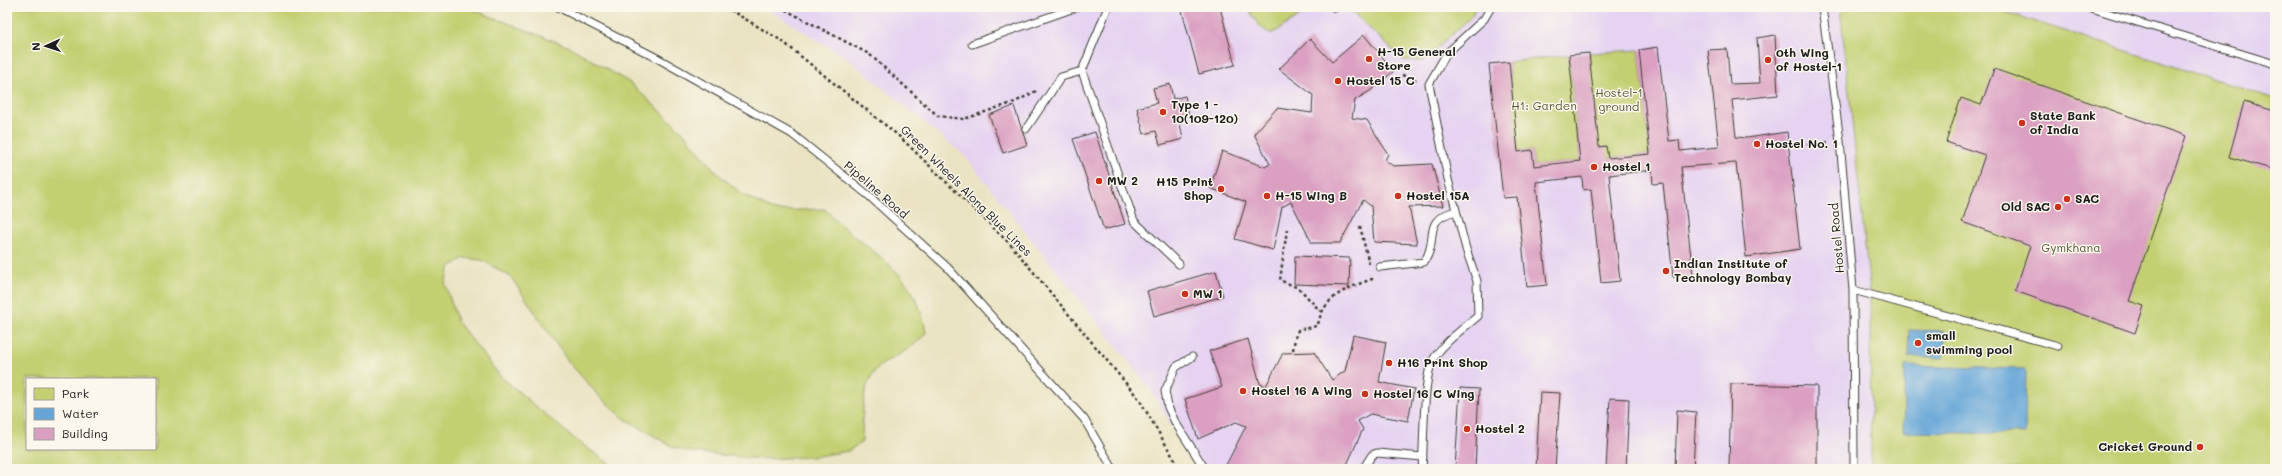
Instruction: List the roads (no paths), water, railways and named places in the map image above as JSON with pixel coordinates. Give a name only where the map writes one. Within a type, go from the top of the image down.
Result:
[{"type":"lane","name":"Pipeline Road","points":[[558,7],[657,58],[792,134],[868,195],[948,268],[1084,419],[1113,469]]},
{"type":"lane","points":[[972,44],[1077,7]]},
{"type":"lane","points":[[1108,7],[1082,71],[1134,221],[1179,264]]},
{"type":"lane","points":[[1422,469],[1427,386],[1432,362],[1446,344],[1478,316],[1477,282],[1456,211],[1429,84],[1447,53],[1484,18],[1490,7]]},
{"type":"lane","name":"Hostel Road","points":[[1822,7],[1840,141],[1853,290],[1854,469]]},
{"type":"lane","points":[[2088,7],[2275,64]]},
{"type":"lane","points":[[1026,129],[1062,77],[1082,71]]},
{"type":"lane","points":[[1380,267],[1424,262],[1431,252],[1434,222],[1443,215],[1456,211]]},
{"type":"lane","points":[[1853,290],[2058,346]]},
{"type":"lane","points":[[1192,357],[1176,367],[1165,391],[1168,407],[1175,422],[1205,469]]},
{"type":"lane","points":[[1363,469],[1372,455],[1377,453],[1423,457]]},
{"type":"water","points":[[1909,330],[1945,331],[1944,358],[1908,357]]},
{"type":"water","points":[[1905,366],[2026,369],[2025,434],[1903,432]]},
{"type":"place","name":"H-15 General Store","points":[[1369,59]]},
{"type":"place","name":"0th Wing of Hostel-1","points":[[1768,60]]},
{"type":"place","name":"Hostel 15 C","points":[[1338,81]]},
{"type":"place","name":"Type 1 - 10(109-120)","points":[[1163,112]]},
{"type":"place","name":"State Bank of India","points":[[2022,123]]},
{"type":"place","name":"Hostel No. 1","points":[[1757,144]]},
{"type":"place","name":"Hostel 1","points":[[1594,167]]},
{"type":"place","name":"MW 2","points":[[1099,181]]},
{"type":"place","name":"H15 Print Shop","points":[[1221,189]]},
{"type":"place","name":"H-15 Wing B","points":[[1267,196]]},
{"type":"place","name":"Hostel 15A","points":[[1398,196]]},
{"type":"place","name":"SAC","points":[[2067,199]]},
{"type":"place","name":"Old SAC","points":[[2058,207]]},
{"type":"place","name":"Indian Institute of Technology Bombay","points":[[1666,271]]},
{"type":"place","name":"MW 1","points":[[1185,294]]},
{"type":"place","name":"small swimming pool","points":[[1918,343]]},
{"type":"place","name":"H16 Print Shop","points":[[1389,363]]},
{"type":"place","name":"Hostel 16 A Wing","points":[[1243,391]]},
{"type":"place","name":"Hostel 16 C Wing","points":[[1365,394]]},
{"type":"place","name":"Hostel 2","points":[[1467,429]]},
{"type":"place","name":"Cricket Ground","points":[[2200,447]]},
{"type":"park label","name":"Hostel-1 ground","points":[[1619,100]]},
{"type":"park label","name":"H1: Garden","points":[[1544,106]]},
{"type":"park label","name":"Gymkhana","points":[[2071,248]]}]
